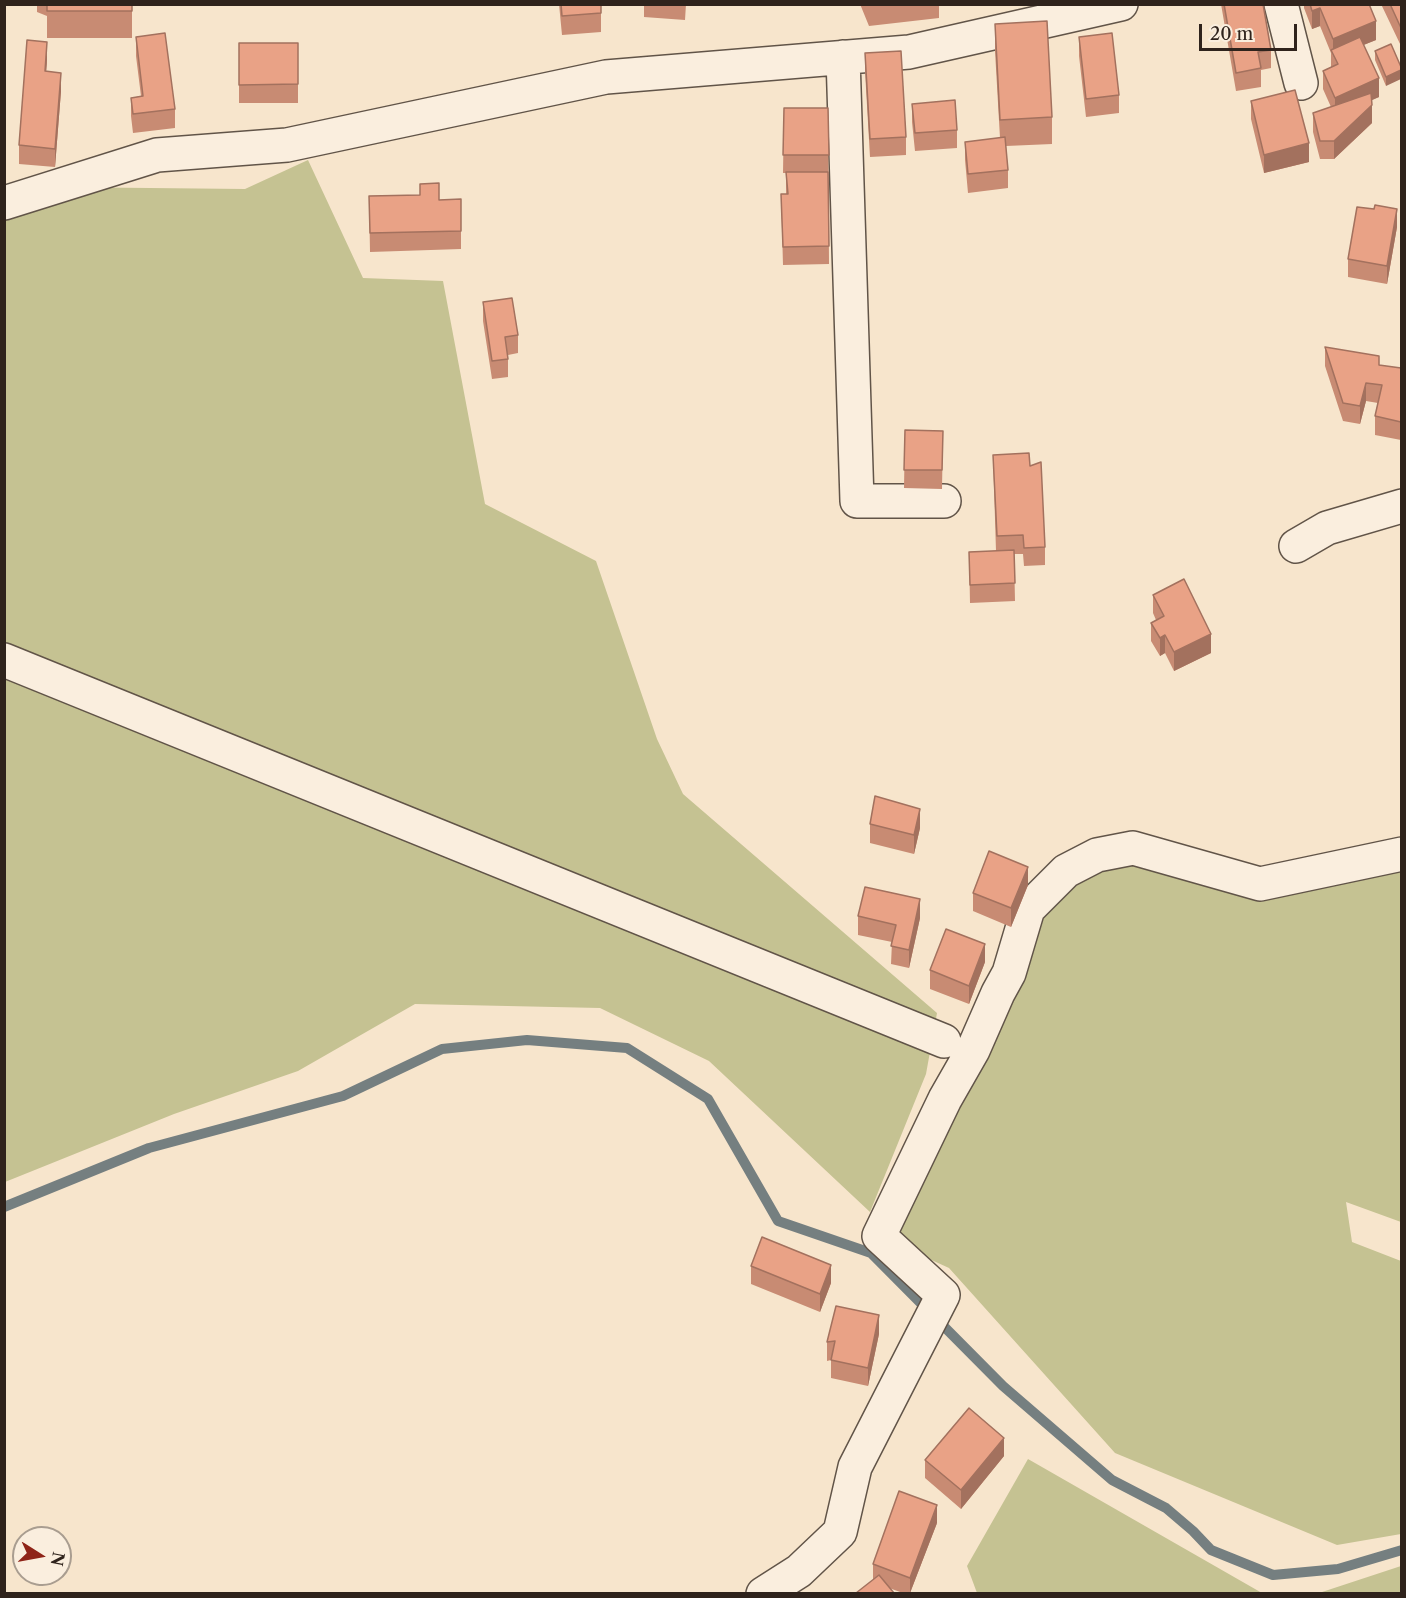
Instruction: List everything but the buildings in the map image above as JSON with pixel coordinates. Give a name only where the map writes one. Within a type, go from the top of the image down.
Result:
[{"type":"street","points":[[4,203],[157,156],[287,146],[606,77],[909,52],[1121,4]]},
{"type":"street","points":[[1281,4],[1301,83]]},
{"type":"street","points":[[843,57],[857,501],[944,501]]},
{"type":"street","points":[[1296,546],[1327,528],[1401,506]]},
{"type":"street","points":[[4,660],[944,1041]]},
{"type":"street","points":[[763,1593],[799,1571],[840,1532],[855,1467],[943,1295],[879,1236],[945,1099],[973,1050],[1008,973],[1028,909],[1066,871],[1097,855],[1133,848],[1260,884],[1401,854]]},
{"type":"shaded area","points":[[308,160],[363,278],[443,281],[485,504],[596,561],[657,739],[683,794],[937,1013],[926,1074],[870,1212],[709,1061],[600,1008],[415,1004],[298,1071],[174,1114],[5,1182],[4,190],[54,187],[245,189]]},
{"type":"shaded area","points":[[1401,854],[1401,1222],[1346,1202],[1352,1242],[1401,1261],[1401,1534],[1337,1545],[1115,1453],[949,1268],[879,1236],[1042,895],[1125,856],[1243,895]]},
{"type":"shaded area","points":[[1028,1459],[1262,1593],[977,1593],[967,1566]]},
{"type":"shaded area","points":[[1401,1566],[1401,1593],[1319,1593]]},
{"type":"waterway","points":[[4,1207],[149,1148],[343,1096],[442,1049],[527,1040],[627,1048],[708,1099],[778,1221],[871,1253],[1003,1386],[1112,1480],[1166,1508],[1211,1550],[1273,1575],[1338,1569],[1402,1550]]}]
